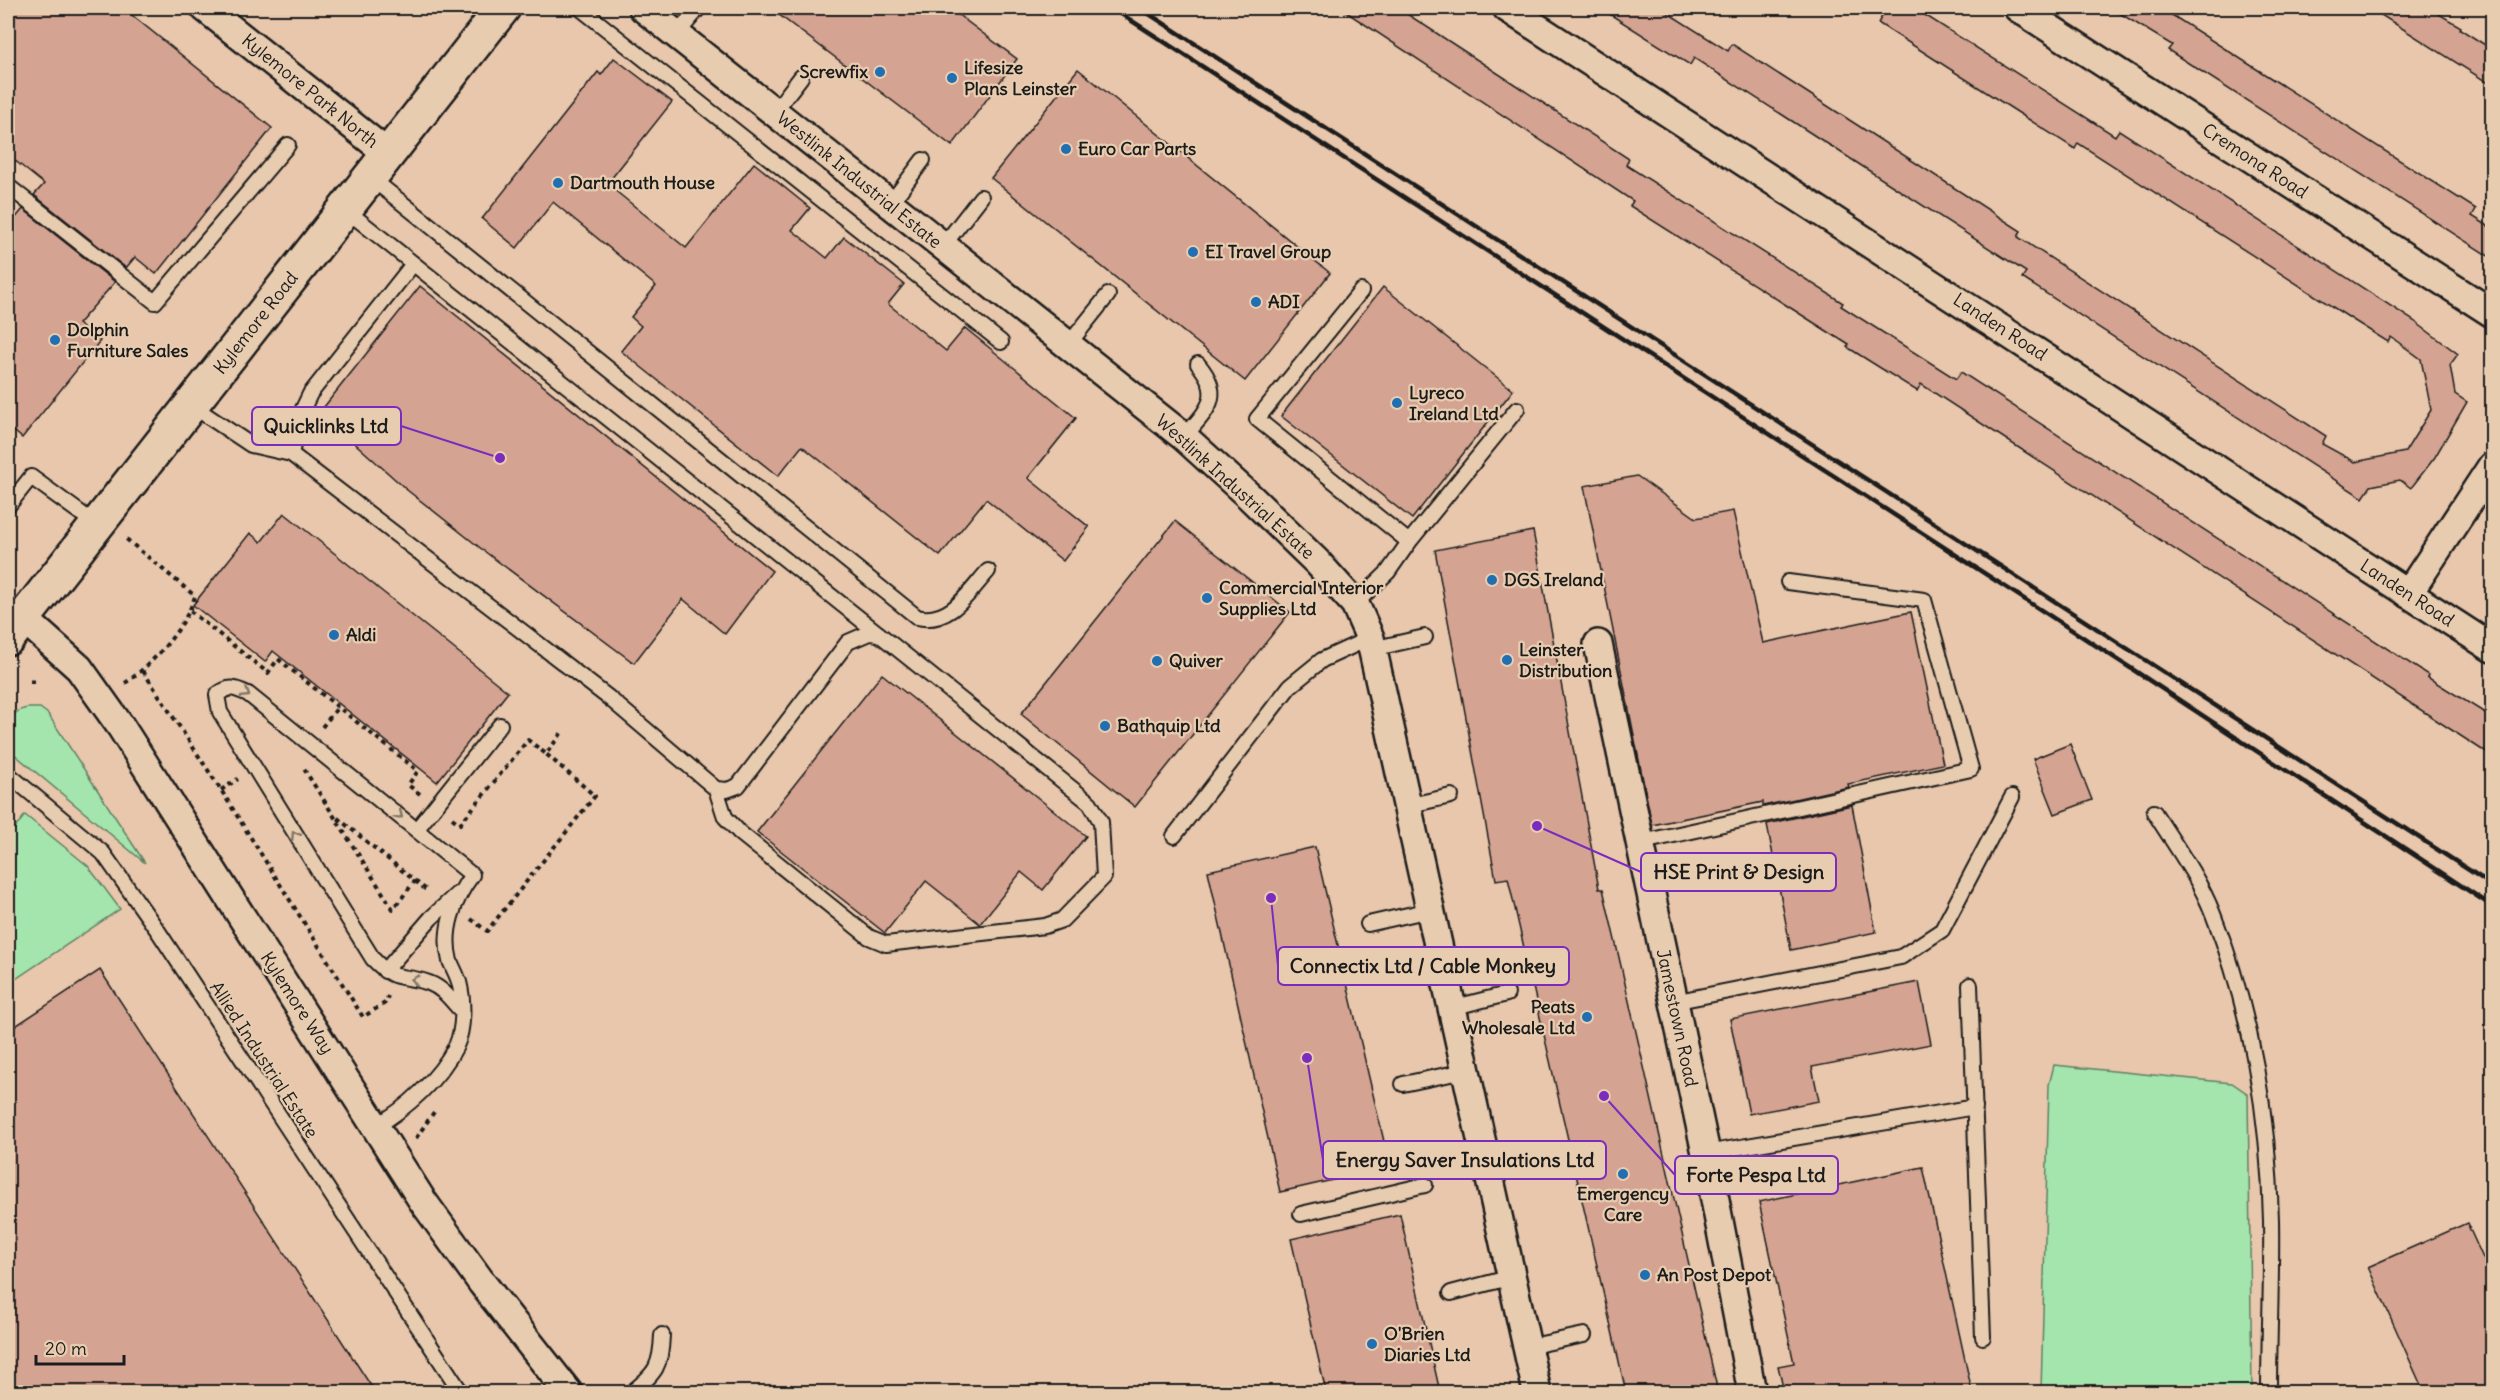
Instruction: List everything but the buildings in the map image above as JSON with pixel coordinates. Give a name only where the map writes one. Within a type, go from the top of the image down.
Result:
[{"type":"main road","name":"Kylemore Road","points":[[15,628],[503,8]]},
{"type":"street","name":"Kylemore Park North","points":[[205,8],[379,166]]},
{"type":"street","name":"Westlink Industrial Estate","points":[[643,8],[1184,437],[1284,529],[1355,604],[1371,643],[1538,1392]]},
{"type":"street","name":"Landen Road","points":[[1508,8],[2493,648]]},
{"type":"street","name":"Cremona Road","points":[[2018,8],[2493,313]]},
{"type":"street","points":[[2408,594],[2493,466]]},
{"type":"street","name":"Kylemore Way","points":[[15,628],[80,668],[121,727],[422,1200],[482,1283],[568,1392]]},
{"type":"street","name":"Jamestown Road","points":[[1598,644],[1638,843],[1706,1153],[1752,1392]]},
{"type":"lane","points":[[580,8],[1001,342]]},
{"type":"lane","points":[[677,34],[699,8]]},
{"type":"lane","points":[[774,112],[801,77]]},
{"type":"lane","points":[[8,186],[155,302],[288,145]]},
{"type":"lane","points":[[890,204],[923,160]]},
{"type":"lane","points":[[379,166],[917,617],[928,619],[942,617],[988,571]]},
{"type":"lane","points":[[943,246],[981,197]]},
{"type":"lane","points":[[191,405],[250,445],[291,454],[609,698],[716,789],[725,818],[740,833],[869,937],[886,944],[1045,926],[1062,920],[1104,877],[1101,822],[1090,803],[346,210]]},
{"type":"lane","points":[[291,454],[300,415],[310,394],[413,264]]},
{"type":"lane","points":[[1361,291],[1257,419],[1409,542]]},
{"type":"lane","points":[[1068,345],[1108,294]]},
{"type":"lane","points":[[1184,437],[1212,401],[1213,390],[1209,377],[1198,364]]},
{"type":"lane","points":[[1355,604],[1388,572],[1409,542],[1517,409]]},
{"type":"lane","points":[[8,506],[31,477],[99,522]]},
{"type":"lane","points":[[1638,843],[1971,769],[1924,600],[1788,582]]},
{"type":"lane","points":[[716,789],[727,790],[738,786],[848,642],[869,633],[879,634]]},
{"type":"lane","points":[[1174,836],[1290,686],[1322,660],[1371,643],[1425,637]]},
{"type":"lane","points":[[390,974],[448,908],[472,875],[248,694],[234,687],[224,689],[217,694],[220,712],[373,959],[390,974],[431,984],[445,993],[462,1012]]},
{"type":"lane","points":[[417,829],[500,725]]},
{"type":"lane","name":"Allied Industrial Estate","points":[[8,774],[103,853],[158,931],[461,1392]]},
{"type":"lane","points":[[1406,806],[1451,796]]},
{"type":"lane","points":[[1673,1002],[1901,957],[1942,930],[2012,797]]},
{"type":"lane","points":[[2154,812],[2194,874],[2213,913],[2244,1015],[2262,1097],[2271,1219],[2269,1392]]},
{"type":"lane","points":[[376,1126],[396,1114],[425,1087],[456,1046],[462,1012],[459,983],[450,960],[448,908]]},
{"type":"lane","points":[[1368,924],[1430,910]]},
{"type":"lane","points":[[1970,985],[1983,1337]]},
{"type":"lane","points":[[1451,1008],[1507,994]]},
{"type":"lane","points":[[1404,1084],[1465,1071]]},
{"type":"lane","points":[[1706,1153],[1975,1107]]},
{"type":"lane","points":[[1489,1172],[1542,1158]]},
{"type":"lane","points":[[1301,1214],[1425,1185]]},
{"type":"lane","points":[[1451,1293],[1512,1277]]},
{"type":"lane","points":[[632,1392],[644,1383],[661,1361],[662,1335]]},
{"type":"lane","points":[[1527,1347],[1584,1335]]},
{"type":"path","points":[[99,522],[195,596],[190,611],[143,671],[124,683]]},
{"type":"path","points":[[190,611],[268,673],[278,659],[339,706],[418,771],[408,785],[460,824],[528,740],[595,796],[487,931],[469,918],[465,922],[334,815]]},
{"type":"path","points":[[143,671],[221,790],[363,1017],[385,1003],[390,974]]},
{"type":"path","points":[[32,678],[32,684]]},
{"type":"path","points":[[546,754],[563,731]]},
{"type":"path","points":[[298,759],[393,909],[415,881]]},
{"type":"path","points":[[221,790],[254,769]]},
{"type":"green space","points":[[27,708],[40,708],[48,714],[145,863],[8,749],[8,723],[14,714]]},
{"type":"green space","points":[[25,815],[88,866],[120,909],[8,984],[8,837]]},
{"type":"green space","points":[[2054,1065],[2232,1083],[2248,1094],[2252,1392],[2041,1392],[2049,1085]]},
{"type":"railway","points":[[1112,8],[2132,669],[2492,906]]},
{"type":"railway","points":[[1140,8],[2492,885]]},
{"type":"place","name":"Screwfix","points":[[880,72]]},
{"type":"place","name":"Lifesize Plans Leinster","points":[[952,78]]},
{"type":"place","name":"Euro Car Parts","points":[[1066,149]]},
{"type":"place","name":"Dartmouth House","points":[[558,183]]},
{"type":"place","name":"EI Travel Group","points":[[1193,252]]},
{"type":"place","name":"ADI","points":[[1256,302]]},
{"type":"place","name":"Dolphin Furniture Sales","points":[[55,340]]},
{"type":"place","name":"Lyreco Ireland Ltd","points":[[1397,403]]},
{"type":"place","name":"Quicklinks Ltd","points":[[500,458]]},
{"type":"place","name":"DGS Ireland","points":[[1492,580]]},
{"type":"place","name":"Commercial Interior Supplies Ltd","points":[[1207,598]]},
{"type":"place","name":"Aldi","points":[[334,635]]},
{"type":"place","name":"Leinster Distribution","points":[[1507,660]]},
{"type":"place","name":"Quiver","points":[[1157,661]]},
{"type":"place","name":"Bathquip Ltd","points":[[1105,726]]},
{"type":"place","name":"HSE Print & Design","points":[[1537,826]]},
{"type":"place","name":"Connectix Ltd / Cable Monkey","points":[[1271,898]]},
{"type":"place","name":"Peats Wholesale Ltd","points":[[1587,1017]]},
{"type":"place","name":"Energy Saver Insulations Ltd","points":[[1307,1058]]},
{"type":"place","name":"Forte Pespa Ltd","points":[[1604,1096]]},
{"type":"place","name":"Emergency Care","points":[[1623,1174]]},
{"type":"place","name":"An Post Depot","points":[[1645,1275]]},
{"type":"place","name":"O'Brien Diaries Ltd","points":[[1372,1344]]}]
